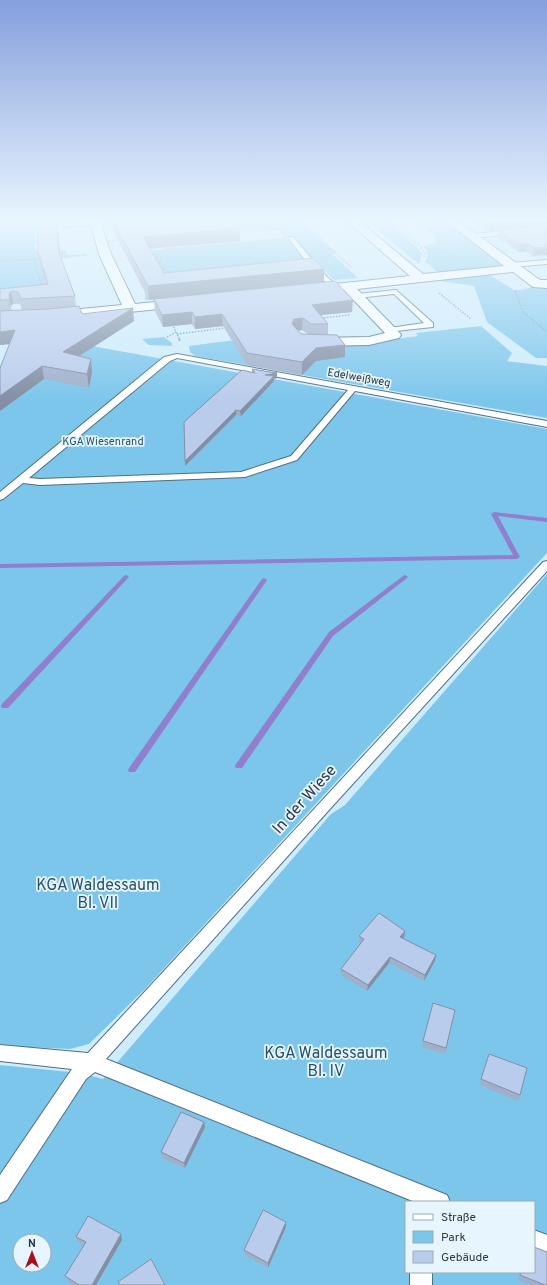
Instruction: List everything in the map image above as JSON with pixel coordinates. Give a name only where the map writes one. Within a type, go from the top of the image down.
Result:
[{"type":"street","points":[[117,281],[130,308]]},
{"type":"street","points":[[300,291],[394,281]]},
{"type":"street","points":[[300,335],[306,342],[369,341],[394,335],[357,296],[341,287]]},
{"type":"street","points":[[0,318],[18,312],[50,316],[197,301]]},
{"type":"lane","points":[[331,281],[341,287]]},
{"type":"lane","points":[[357,296],[396,292],[430,325],[389,330]]},
{"type":"lane","points":[[0,497],[168,359],[177,356],[184,348]]},
{"type":"lane","name":"Edelweißweg","points":[[177,356],[547,424]]},
{"type":"lane","points":[[21,480],[40,482],[242,475],[294,458],[353,389]]},
{"type":"lane","name":"In der Wiese","points":[[0,1193],[73,1081],[547,564]]},
{"type":"lane","points":[[0,1053],[92,1062],[429,1200]]},
{"type":"lane","points":[[535,1240],[547,1245]]},
{"type":"lane","points":[[421,1273],[421,1285]]},
{"type":"path","points":[[40,281],[50,316]]},
{"type":"path","points":[[169,281],[182,303]]},
{"type":"path","points":[[365,281],[368,284]]},
{"type":"path","points":[[424,281],[471,319]]},
{"type":"path","points":[[542,284],[514,290],[523,312],[547,332]]},
{"type":"path","points":[[317,319],[373,313]]},
{"type":"path","points":[[169,319],[184,348]]},
{"type":"path","points":[[167,337],[177,333],[230,328]]},
{"type":"green space","points":[[0,281],[45,281],[51,301],[0,301]]},
{"type":"green space","points":[[145,281],[219,281],[190,284],[257,281],[323,281],[324,283],[145,300]]},
{"type":"green space","points":[[440,281],[499,281],[514,290],[521,290],[535,286],[547,286],[547,358],[536,358],[487,322],[474,286]]},
{"type":"green space","points":[[481,326],[512,353],[507,361],[547,366],[547,418],[195,356],[190,352],[189,346],[288,333],[301,344],[367,343],[418,336],[416,333]]},
{"type":"green space","points":[[164,337],[172,343],[172,346],[149,345],[142,339]]},
{"type":"green space","points":[[81,344],[547,429],[547,553],[145,989],[89,1044],[70,1049],[25,1047],[0,1044],[0,371]]},
{"type":"green space","name":"KGA Waldessaum Bl. IV","points":[[547,574],[547,1285],[0,1285],[0,1065],[80,1073],[103,1079],[331,814],[345,805]]},
{"type":"building","points":[[47,281],[69,281],[75,296],[21,299],[18,292],[11,291],[9,294],[10,300],[0,300],[0,289],[48,284]]},
{"type":"building","points":[[145,281],[200,281],[148,286]]},
{"type":"building","points":[[335,281],[353,300],[312,305],[328,324],[311,324],[303,318],[294,319],[292,324],[301,334],[337,335],[345,345],[316,348],[302,362],[247,353],[222,314],[195,317],[192,312],[162,315],[154,299]]},
{"type":"building","points":[[79,306],[82,314],[133,308],[63,352],[91,359],[87,374],[42,366],[0,396],[0,368],[15,330],[0,332],[0,311]]},
{"type":"building","points":[[252,369],[277,373],[265,375],[274,376],[240,411],[236,410],[185,461],[184,422],[242,370],[255,373]]},
{"type":"building","points":[[379,913],[405,931],[400,937],[436,955],[425,975],[390,957],[368,985],[341,969],[364,939],[359,936]]},
{"type":"building","points":[[433,1003],[455,1010],[446,1048],[423,1041]]},
{"type":"building","points":[[489,1054],[527,1068],[520,1095],[481,1079]]},
{"type":"building","points":[[181,1112],[204,1122],[184,1163],[161,1152]]},
{"type":"building","points":[[263,1210],[286,1222],[268,1263],[244,1250]]},
{"type":"building","points":[[88,1216],[121,1234],[92,1285],[79,1285],[65,1276],[86,1242],[76,1237]]},
{"type":"building","points":[[535,1247],[547,1252],[547,1285],[520,1275],[521,1273],[535,1273]]},
{"type":"building","points":[[151,1259],[165,1285],[120,1285],[118,1282]]},
{"type":"waterway","points":[[0,566],[517,557],[494,514],[547,520]]},
{"type":"waterway","points":[[5,706],[126,577]]},
{"type":"waterway","points":[[239,766],[331,634],[405,577]]},
{"type":"waterway","points":[[132,770],[264,580]]},
{"type":"park label","name":"KGA Wiesenrand","points":[[103,442]]},
{"type":"park label","name":"KGA Waldessaum Bl. VII","points":[[98,895]]}]
